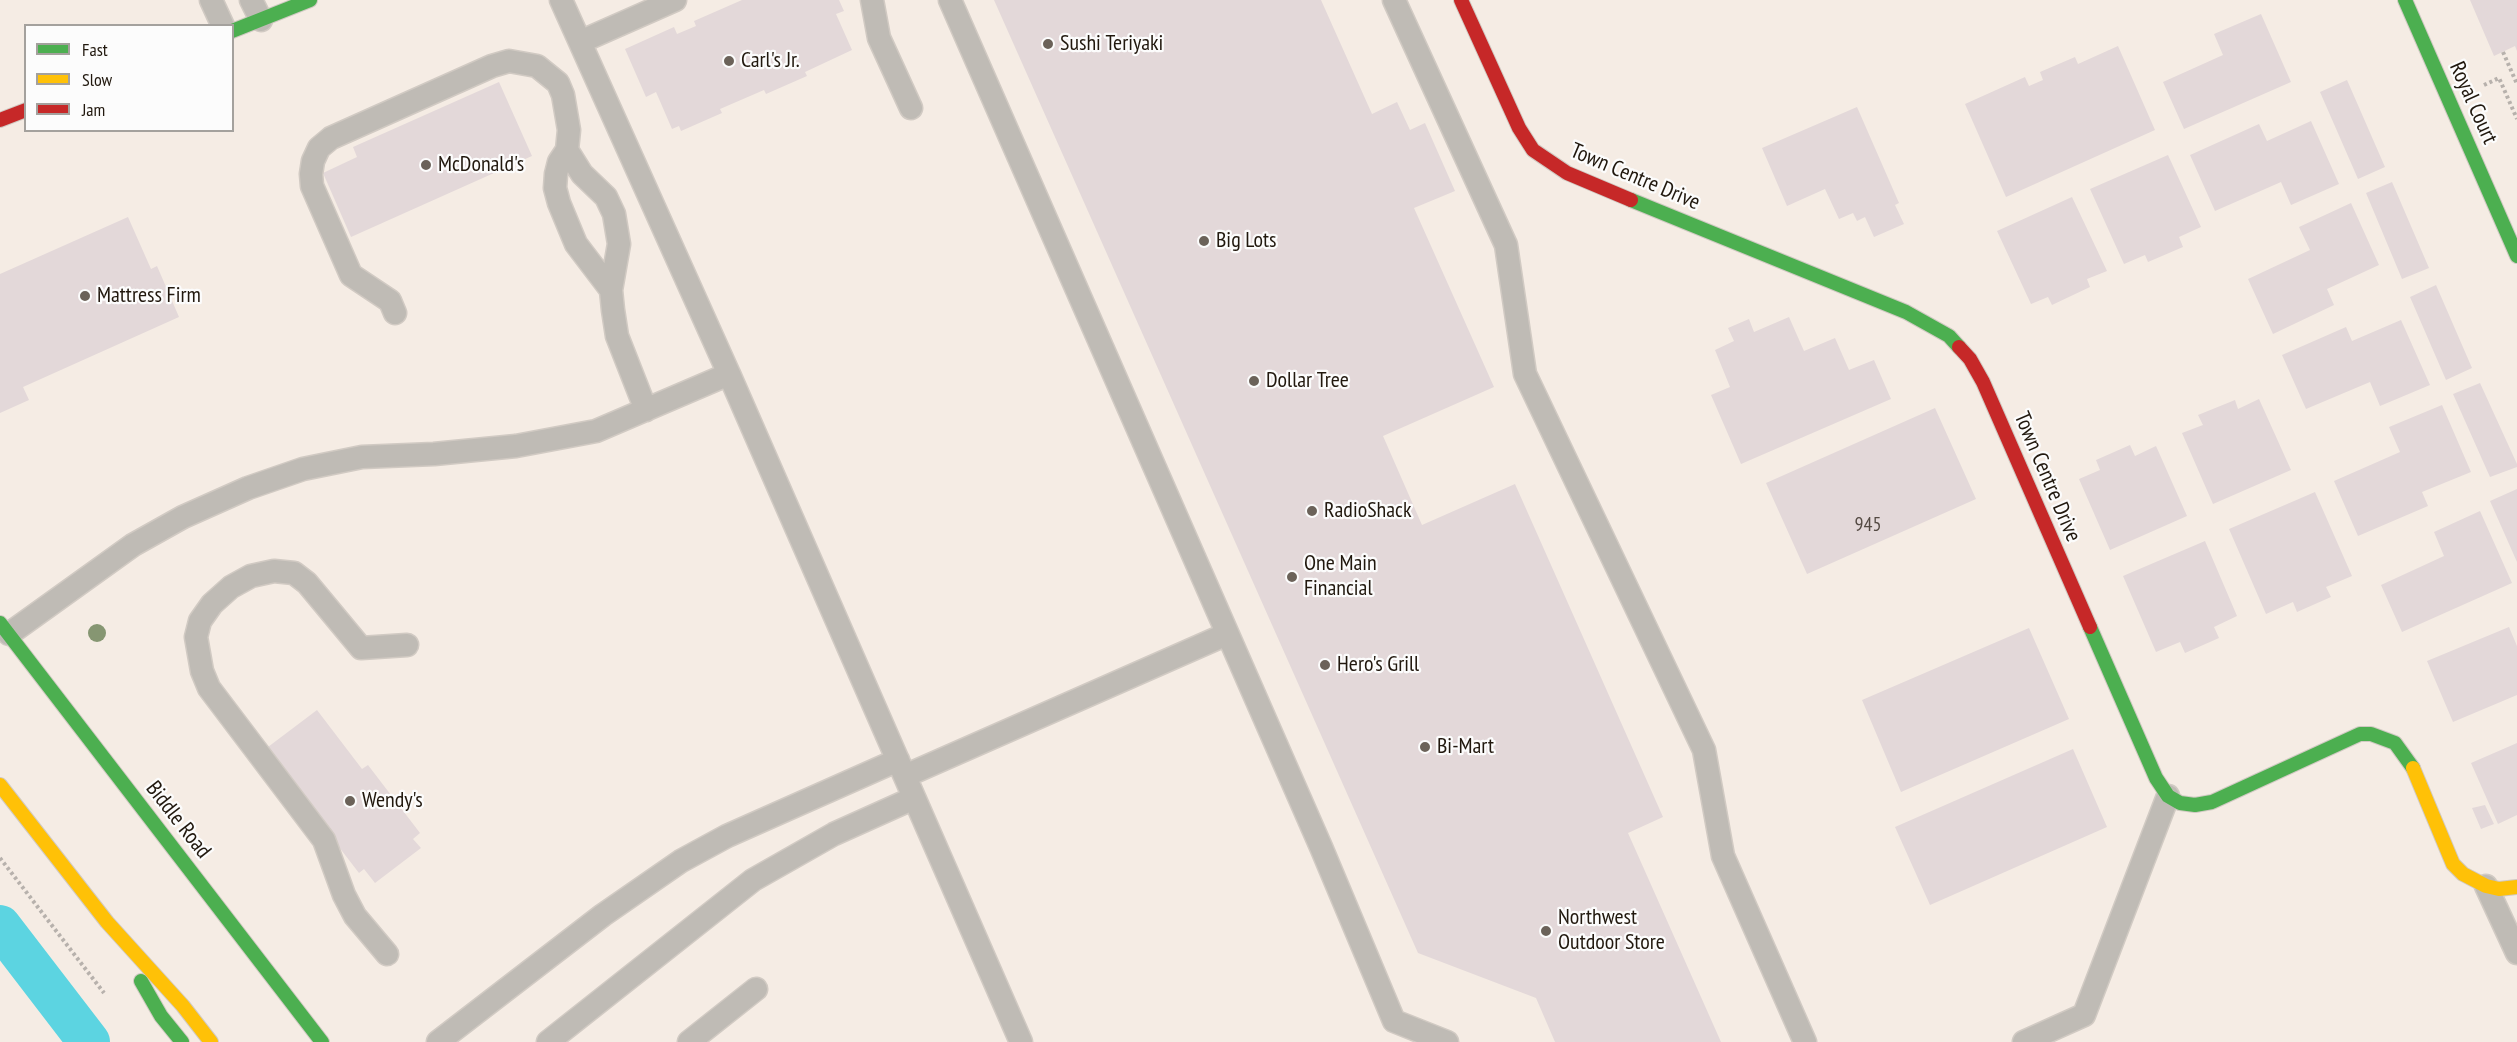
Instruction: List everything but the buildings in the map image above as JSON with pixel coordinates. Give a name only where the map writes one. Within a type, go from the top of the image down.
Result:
[{"type":"street","points":[[234,30],[256,10],[310,0]]},
{"type":"street","name":"Town Centre Drive","points":[[1461,0],[1519,128],[1533,150],[1548,162],[1608,191],[1906,312],[1949,336],[1970,359],[1983,382],[2156,778],[2168,796]]},
{"type":"street","name":"Royal Court","points":[[2404,0],[2517,256]]},
{"type":"street","points":[[0,120],[24,111]]},
{"type":"street","name":"Biddle Road","points":[[4,629],[322,1042]]},
{"type":"street","points":[[2168,796],[2187,804],[2212,802],[2360,734],[2371,734],[2395,743],[2412,766],[2453,864],[2463,874],[2487,886],[2499,889],[2517,887]]},
{"type":"street","points":[[0,785],[107,922],[183,1006],[211,1042]]},
{"type":"street","points":[[107,922],[161,1016],[182,1042]]},
{"type":"lane","points":[[211,0],[222,24]]},
{"type":"lane","points":[[561,0],[729,374],[1021,1042]]},
{"type":"lane","points":[[580,42],[675,0]]},
{"type":"lane","points":[[872,0],[879,38],[911,108]]},
{"type":"lane","points":[[950,0],[1403,1042]]},
{"type":"lane","points":[[1394,0],[1506,245],[1525,374],[1704,750],[1723,856],[1804,1042]]},
{"type":"lane","points":[[395,313],[390,301],[351,275],[316,197],[311,174],[313,161],[331,138],[492,66],[509,61],[537,66],[558,83],[567,112],[569,130],[567,150],[559,162],[555,189],[576,244],[612,290]]},
{"type":"lane","points":[[567,150],[582,174],[606,197],[614,214],[619,244],[612,290],[617,336],[646,410]]},
{"type":"lane","points":[[4,629],[133,545],[183,517],[248,488],[303,469],[362,458],[516,446],[596,431],[729,374]]},
{"type":"lane","points":[[387,954],[355,916],[344,895],[324,840],[209,688],[202,670],[196,637],[200,621],[212,604],[231,587],[251,576],[274,571],[294,573],[307,583],[360,648],[407,645]]},
{"type":"lane","points":[[438,1042],[603,915],[681,861],[727,836],[901,768],[1227,634]]},
{"type":"lane","points":[[2024,1042],[2069,1033],[2084,1015],[2168,796]]},
{"type":"lane","points":[[548,1042],[753,880],[834,834],[914,798]]},
{"type":"lane","points":[[2487,886],[2517,953]]},
{"type":"lane","points":[[689,1042],[756,989]]},
{"type":"lane","points":[[1394,1021],[1447,1042]]},
{"type":"path","points":[[2503,52],[2517,84]]},
{"type":"path","points":[[2484,85],[2499,78],[2517,119]]},
{"type":"path","points":[[0,858],[107,996]]},
{"type":"waterway","points":[[0,926],[89,1042]]},
{"type":"traffic: fast","points":[[234,30],[310,0]]},
{"type":"traffic: fast","points":[[2405,0],[2517,256]]},
{"type":"traffic: fast","points":[[1631,200],[1906,312],[1949,336],[1959,347]]},
{"type":"traffic: fast","points":[[0,623],[322,1042]]},
{"type":"traffic: fast","points":[[2090,627],[2156,778],[2168,796],[2180,803],[2195,805],[2212,802],[2360,734],[2371,734],[2395,743],[2413,768]]},
{"type":"traffic: fast","points":[[141,981],[161,1016],[182,1042]]},
{"type":"traffic: slow","points":[[2413,768],[2453,864],[2463,874],[2486,886],[2499,889],[2517,887]]},
{"type":"traffic: slow","points":[[0,785],[107,922],[183,1006],[211,1042]]},
{"type":"traffic: jam","points":[[1461,0],[1519,128],[1533,150],[1567,173],[1631,200]]},
{"type":"traffic: jam","points":[[0,120],[24,111]]},
{"type":"traffic: jam","points":[[1959,347],[1970,359],[1983,382],[2090,627]]},
{"type":"place","name":"Sushi Teriyaki","points":[[1048,44]]},
{"type":"place","name":"Carl's Jr.","points":[[729,61]]},
{"type":"place","name":"McDonald's","points":[[426,165]]},
{"type":"place","name":"Big Lots","points":[[1204,241]]},
{"type":"place","name":"Mattress Firm","points":[[85,296]]},
{"type":"place","name":"Dollar Tree","points":[[1254,381]]},
{"type":"place","name":"RadioShack","points":[[1312,511]]},
{"type":"place","name":"One Main Financial","points":[[1292,577]]},
{"type":"place","name":"Hero's Grill","points":[[1325,665]]},
{"type":"place","name":"Bi-Mart","points":[[1425,747]]},
{"type":"place","name":"Wendy's","points":[[350,801]]},
{"type":"place","name":"Northwest Outdoor Store","points":[[1546,931]]}]
